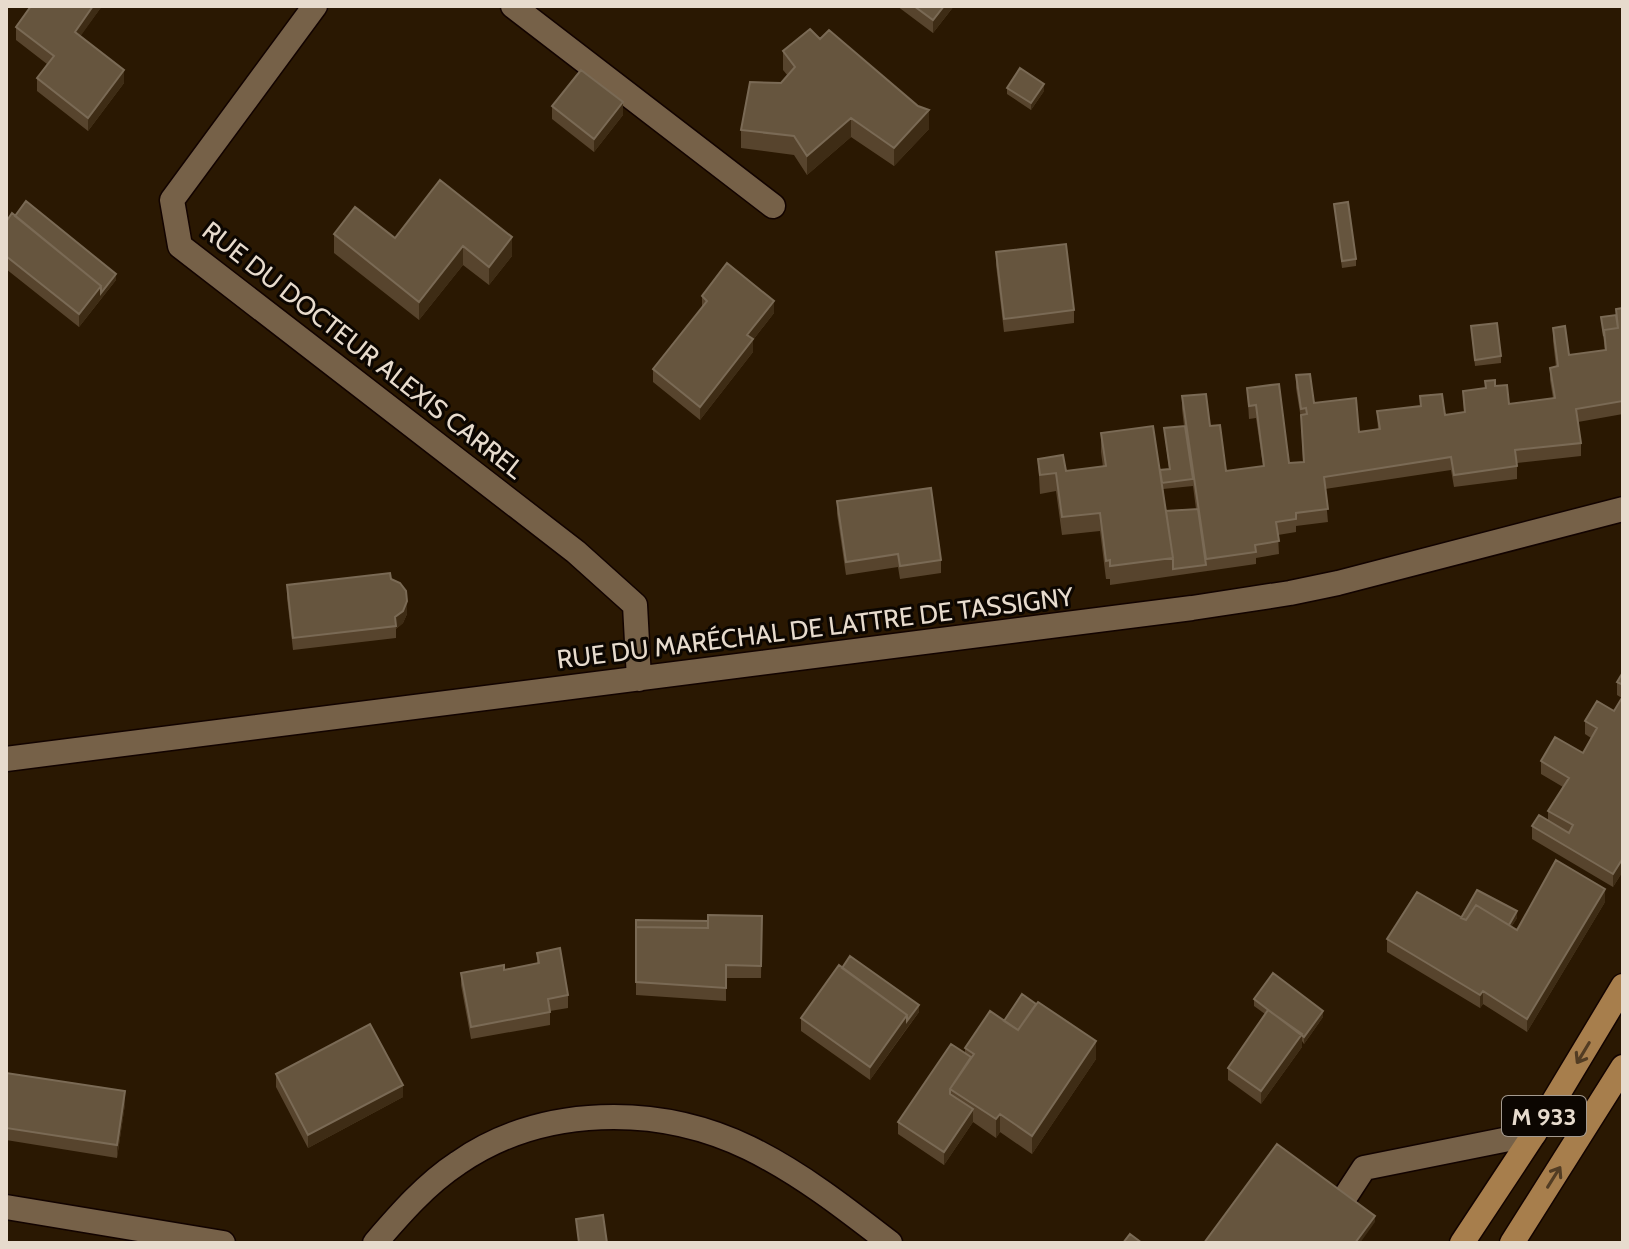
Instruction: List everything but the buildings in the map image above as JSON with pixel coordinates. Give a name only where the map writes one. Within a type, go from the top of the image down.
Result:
[{"type":"main road","name":"M 933","points":[[1462,1243],[1620,997]]},
{"type":"main road","name":"M 933","points":[[1512,1243],[1623,1067]]},
{"type":"street","name":"RUE DU DOCTEUR ALEXIS CARREL","points":[[315,6],[172,200],[180,246],[576,552],[635,605],[639,679]]},
{"type":"street","points":[[513,6],[773,206]]},
{"type":"street","name":"RUE DU MARÉCHAL DE LATTRE DE TASSIGNY","points":[[6,759],[1290,593],[1396,569],[1623,509]]},
{"type":"street","points":[[375,1243],[427,1187],[478,1151],[540,1125],[619,1116],[678,1124],[746,1146],[811,1184],[890,1243]]},
{"type":"street","points":[[1315,1243],[1364,1168],[1534,1134]]},
{"type":"street","points":[[6,1207],[223,1243]]}]
